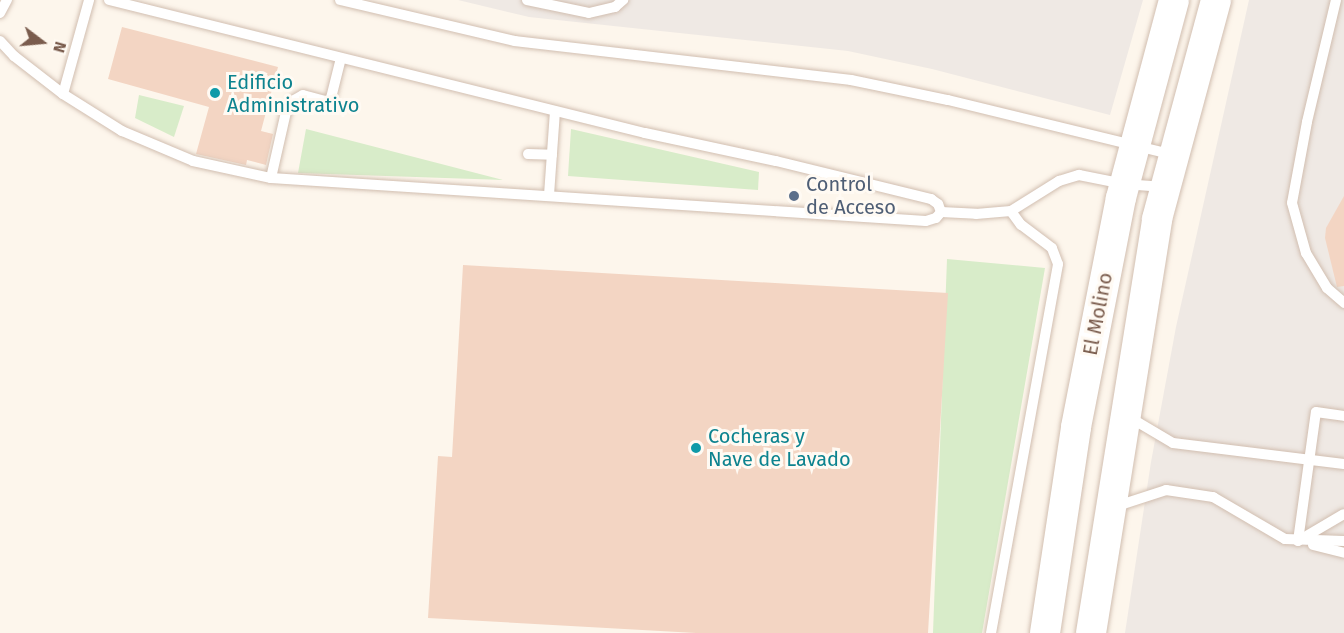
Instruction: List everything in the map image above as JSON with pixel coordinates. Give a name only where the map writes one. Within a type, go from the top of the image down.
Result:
[{"type":"street","name":"El Molino","points":[[1045,633],[1076,427],[1124,184],[1174,0]]},
{"type":"street","points":[[1091,633],[1156,230],[1165,187],[1216,0]]},
{"type":"lane","points":[[0,13],[7,0]]},
{"type":"lane","points":[[63,94],[89,0]]},
{"type":"lane","points":[[109,0],[555,111],[931,199],[938,204],[941,212]]},
{"type":"lane","points":[[340,0],[515,40],[851,80],[948,100],[1174,155]]},
{"type":"lane","points":[[527,0],[589,13],[615,7],[623,0]]},
{"type":"lane","points":[[1336,0],[1307,122],[1292,203],[1306,254],[1327,288],[1344,303]]},
{"type":"lane","points":[[0,41],[14,57],[63,94],[122,131],[193,160],[271,178],[927,222],[936,218],[941,212]]},
{"type":"lane","points":[[271,178],[286,112],[294,100],[303,95],[330,102],[341,58]]},
{"type":"lane","points":[[549,195],[555,111]]},
{"type":"lane","points":[[528,154],[552,155]]},
{"type":"lane","points":[[941,212],[976,214],[1011,211],[1059,181],[1079,175],[1124,184],[1165,187]]},
{"type":"lane","points":[[991,633],[1058,264],[1052,248],[1021,225],[1011,211]]},
{"type":"lane","points":[[1298,541],[1316,412],[1344,416]]},
{"type":"lane","points":[[1126,415],[1173,443],[1344,464]]},
{"type":"lane","points":[[1111,508],[1166,490],[1213,497],[1285,539],[1344,554]]},
{"type":"lane","points":[[1298,541],[1344,514]]},
{"type":"lane","points":[[1298,541],[1344,541]]},
{"type":"shaded area","points":[[458,0],[1143,0],[1110,115],[932,69],[848,51],[529,17]]},
{"type":"shaded area","points":[[1249,0],[1344,0],[1344,633],[1125,633],[1151,462],[1176,327]]},
{"type":"green space","points":[[139,95],[184,106],[174,137],[135,118]]},
{"type":"green space","points":[[306,129],[503,180],[298,173]]},
{"type":"green space","points":[[571,129],[759,172],[758,190],[568,176]]},
{"type":"green space","points":[[947,259],[1045,268],[982,633],[933,633]]},
{"type":"building","name":"Edificio Administrativo","points":[[122,27],[278,67],[261,131],[273,134],[266,165],[247,160],[246,165],[196,154],[209,107],[108,79]]},
{"type":"building","points":[[1344,196],[1344,286],[1337,287],[1325,238],[1326,228]]},
{"type":"building","name":"Cocheras y Nave de Lavado","points":[[463,265],[948,293],[928,633],[696,633],[428,618],[438,456],[452,457]]},
{"type":"place","name":"Edificio Administrativo","points":[[215,93]]},
{"type":"place","name":"Control de Acceso","points":[[794,196]]},
{"type":"place","name":"Cocheras y Nave de Lavado","points":[[696,448]]}]
